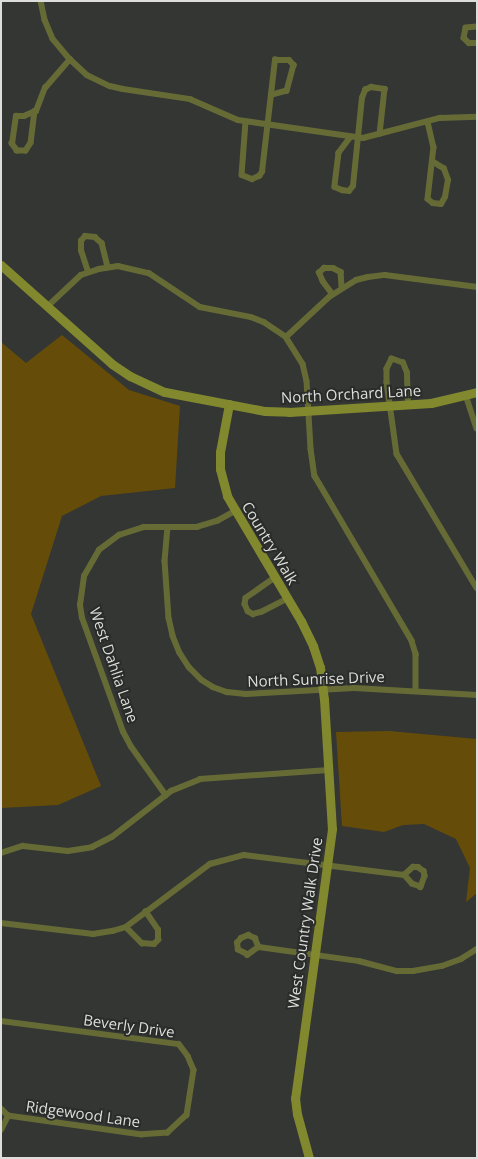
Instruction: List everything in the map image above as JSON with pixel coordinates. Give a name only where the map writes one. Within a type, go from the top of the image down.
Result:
[{"type":"street","points":[[41,1],[45,20],[53,39],[70,59],[87,74],[110,86],[190,99],[246,122],[355,137],[380,134],[440,118],[477,117]]},
{"type":"street","points":[[477,27],[466,28],[464,38],[469,43],[477,43]]},
{"type":"street","points":[[35,111],[24,116],[16,116],[12,144],[18,151],[26,150],[31,143],[35,111],[48,84],[70,59]]},
{"type":"street","points":[[246,122],[242,175],[246,178],[256,178],[262,172],[275,60],[289,60],[294,65],[288,91],[272,95]]},
{"type":"street","points":[[355,137],[338,153],[335,187],[342,190],[348,191],[353,186],[355,137],[365,90],[379,87],[385,89],[380,134]]},
{"type":"street","points":[[428,122],[433,138],[433,162],[428,199],[434,203],[441,204],[445,197],[448,180],[444,169],[433,162]]},
{"type":"street","points":[[88,272],[81,251],[81,241],[85,236],[95,237],[102,243],[108,267]]},
{"type":"street","name":"North Orchard Lane","points":[[1,265],[112,364],[130,376],[165,392],[265,411],[309,411],[431,403],[477,392]]},
{"type":"street","points":[[48,306],[71,283],[88,272],[108,267],[135,268],[149,273],[200,307],[251,317],[264,322],[286,337],[303,364],[315,476],[412,641],[416,654],[416,691]]},
{"type":"street","points":[[332,294],[322,282],[319,273],[324,268],[333,268],[341,272],[342,287]]},
{"type":"street","points":[[286,337],[332,294],[342,287],[368,276],[385,276],[477,288]]},
{"type":"street","points":[[408,405],[407,374],[403,363],[392,359],[387,369],[387,382],[394,443],[403,466],[477,588]]},
{"type":"street","points":[[466,395],[477,428]]},
{"type":"street","name":"Country Walk","points":[[228,404],[220,452],[220,469],[227,496],[313,646],[320,667],[323,690]]},
{"type":"street","name":"West Dahlia Lane","points":[[166,796],[131,747],[123,732],[82,618],[80,605],[84,576],[90,563],[105,544],[131,530],[144,527],[197,528],[235,512]]},
{"type":"street","name":"North Sunrise Drive","points":[[168,527],[165,561],[168,618],[180,653],[202,680],[227,692],[258,694],[354,688],[477,695]]},
{"type":"street","points":[[274,578],[246,598],[245,604],[248,611],[253,614],[261,612],[287,599]]},
{"type":"street","name":"West Country Walk Drive","points":[[309,1158],[297,1114],[295,1098],[332,829],[323,690]]},
{"type":"street","points":[[1,853],[23,846],[68,850],[92,847],[112,837],[166,796],[200,779],[329,770]]},
{"type":"street","points":[[1,923],[92,934],[126,927],[196,873],[225,858],[256,856],[404,875]]},
{"type":"street","points":[[126,927],[142,943],[154,944],[158,940],[158,930],[146,912]]},
{"type":"street","points":[[260,947],[359,961],[413,972],[442,966],[477,949]]},
{"type":"street","name":"Beverly Drive","points":[[1,1021],[179,1044],[188,1056],[194,1070],[187,1115]]},
{"type":"street","name":"Ridgewood Lane","points":[[1,1109],[8,1116],[142,1136],[168,1133],[187,1115]]},
{"type":"street","points":[[1,1130],[8,1116]]},
{"type":"shaded area","points":[[62,335],[129,390],[180,406],[175,488],[101,496],[62,516],[31,614],[101,786],[58,805],[1,808],[1,342],[26,363]]},
{"type":"shaded area","points":[[389,731],[477,739],[477,893],[466,902],[470,868],[456,839],[424,824],[403,825],[384,832],[342,826],[336,732]]}]
